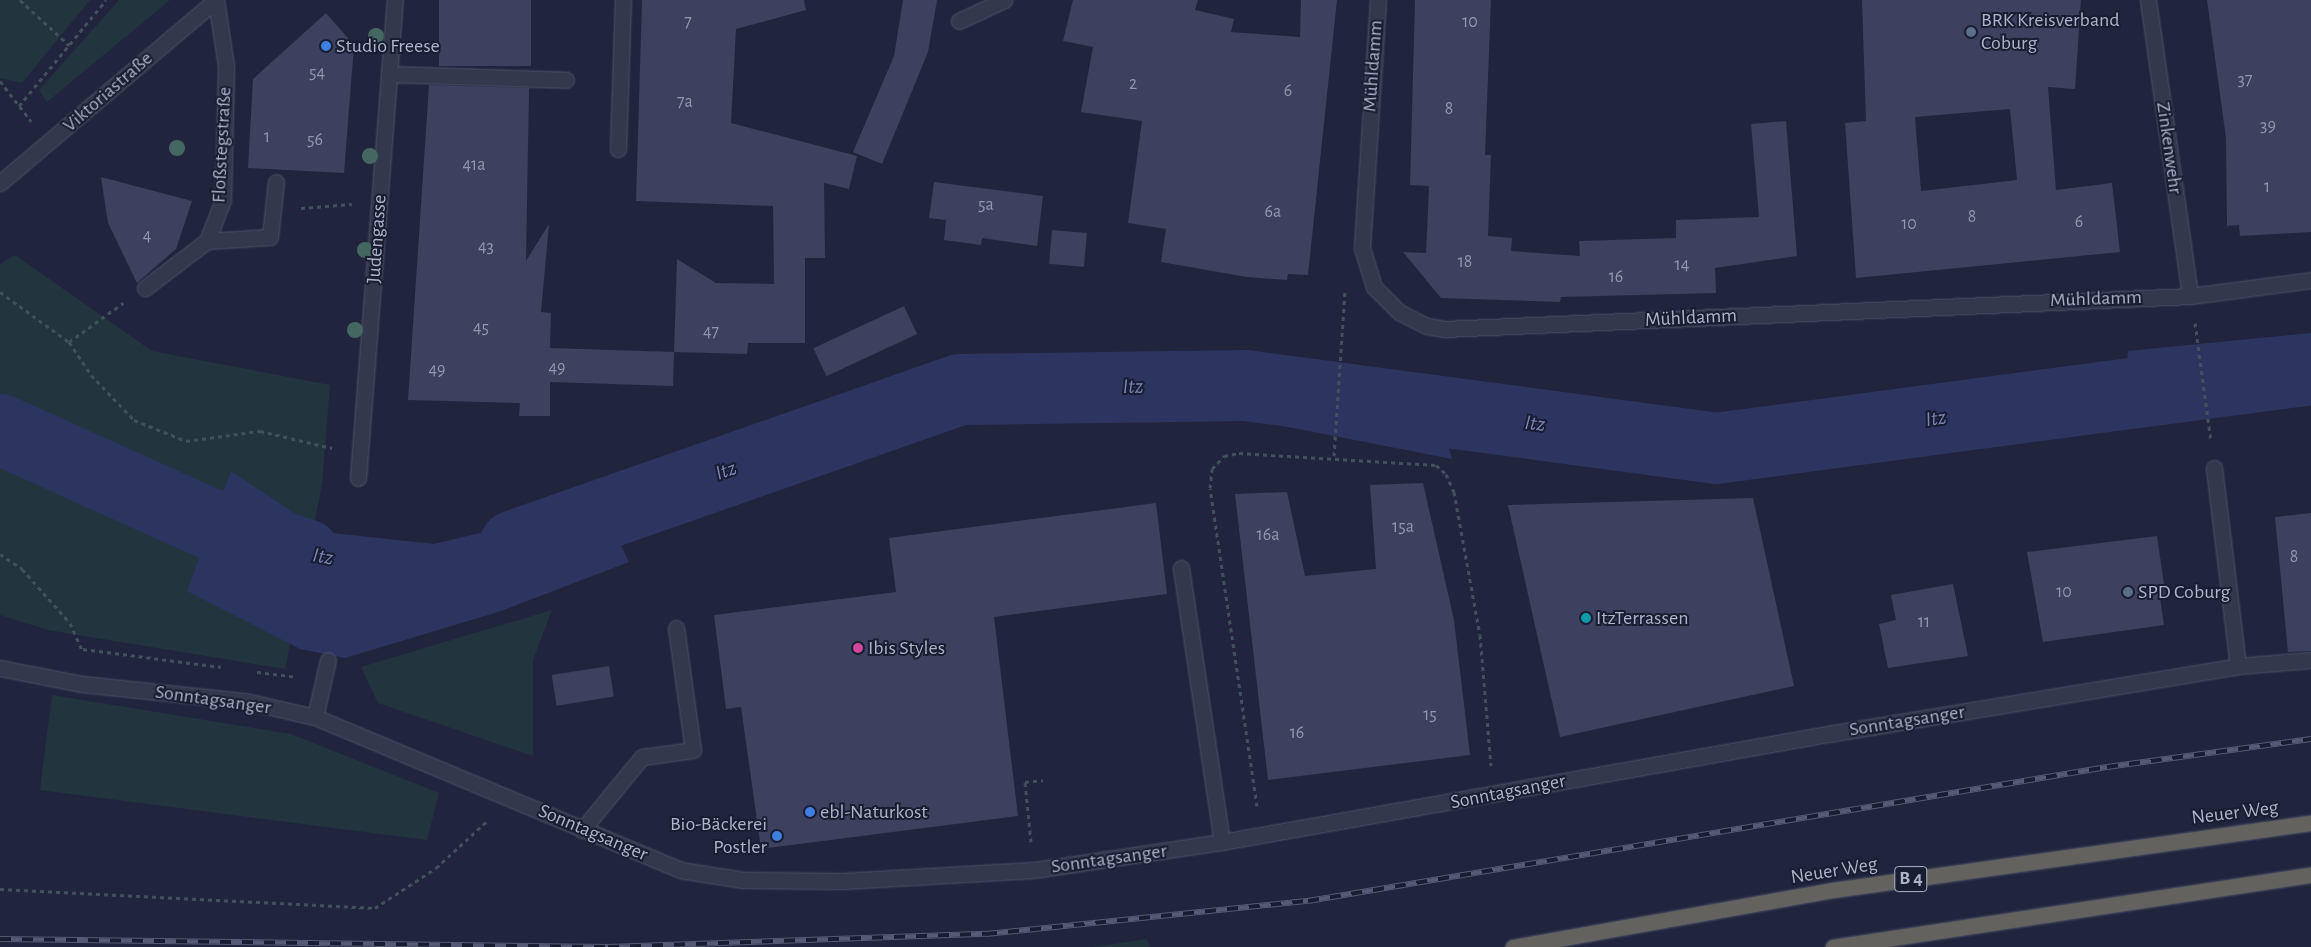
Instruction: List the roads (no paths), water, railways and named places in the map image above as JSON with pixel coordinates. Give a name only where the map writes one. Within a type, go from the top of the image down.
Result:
[{"type":"highway","name":"Neuer Weg","points":[[1513,947],[1833,890],[2311,823]]},
{"type":"highway","points":[[1833,947],[2311,876]]},
{"type":"street","name":"Viktoriastraße","points":[[0,183],[216,0]]},
{"type":"street","name":"Floßstegstraße","points":[[207,241],[223,200],[226,66],[216,0]]},
{"type":"street","name":"Judengasse","points":[[358,478],[395,0]]},
{"type":"street","points":[[618,149],[623,0]]},
{"type":"street","points":[[959,21],[1004,0]]},
{"type":"street","name":"Mühldamm","points":[[1378,0],[1362,248],[1374,287],[1413,321],[1444,329],[2190,296],[2311,280]]},
{"type":"street","name":"Zinkenwehr","points":[[2148,0],[2190,296]]},
{"type":"street","points":[[389,74],[566,80]]},
{"type":"street","points":[[145,288],[207,241],[270,237],[276,182]]},
{"type":"street","points":[[2214,468],[2238,666]]},
{"type":"street","points":[[1181,568],[1222,842]]},
{"type":"street","points":[[582,830],[642,757],[693,750],[676,628]]},
{"type":"street","points":[[315,717],[328,660]]},
{"type":"street","name":"Sonntagsanger","points":[[0,668],[82,684],[245,701],[315,717],[680,870],[743,880],[844,881],[1034,870],[1262,836],[1494,796],[1709,754],[2238,666],[2311,660]]},
{"type":"water","points":[[2311,333],[2311,399],[2192,419],[2122,421],[2128,351]]},
{"type":"water","points":[[1287,363],[1429,382],[1452,459],[1273,424]]},
{"type":"water","points":[[231,471],[323,532],[434,544],[601,504],[629,562],[498,612],[345,658],[300,649],[187,591]]},
{"type":"waterway","name":"Itz","points":[[514,545],[960,389],[1245,385],[1715,448],[2311,369]]},
{"type":"waterway","name":"Itz","points":[[0,429],[206,522],[305,554]]},
{"type":"railway","points":[[0,939],[608,947],[986,934],[1308,901],[2107,767],[2311,739]]},
{"type":"place","name":"BRK Kreisverband Coburg","points":[[1971,32]]},
{"type":"place","name":"Studio Freese","points":[[326,46]]},
{"type":"place","name":"SPD Coburg","points":[[2128,592]]},
{"type":"place","name":"ItzTerrassen","points":[[1586,618]]},
{"type":"place","name":"Ibis Styles","points":[[858,648]]},
{"type":"place","name":"ebl-Naturkost","points":[[810,812]]},
{"type":"place","name":"Bio-Bäckerei Postler","points":[[777,836]]}]
